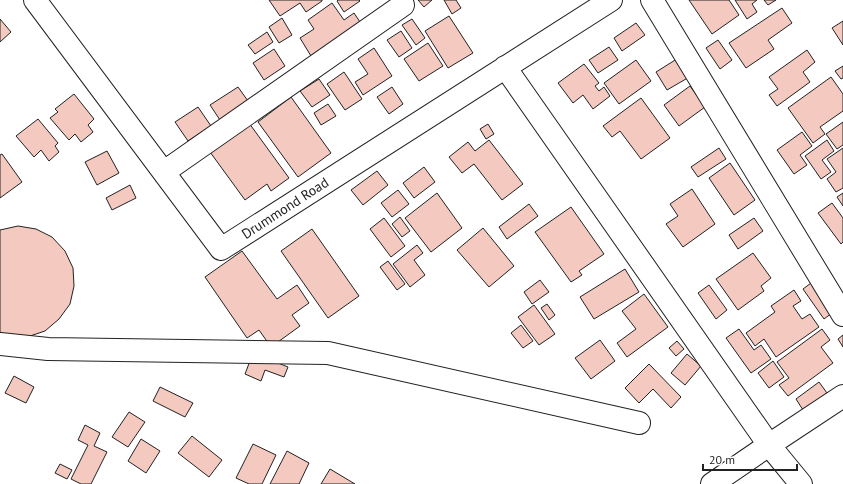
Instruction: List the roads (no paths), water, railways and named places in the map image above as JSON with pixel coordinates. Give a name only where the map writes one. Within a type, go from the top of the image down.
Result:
[{"type":"street","name":"Drummond Road","points":[[35,0],[221,249],[611,0]]},
{"type":"street","points":[[652,0],[843,315]]},
{"type":"street","points":[[164,172],[403,5]]},
{"type":"street","points":[[505,67],[769,444],[801,484]]},
{"type":"street","points":[[0,344],[48,349],[328,353],[638,423]]},
{"type":"street","points":[[712,484],[769,444],[843,396]]}]
